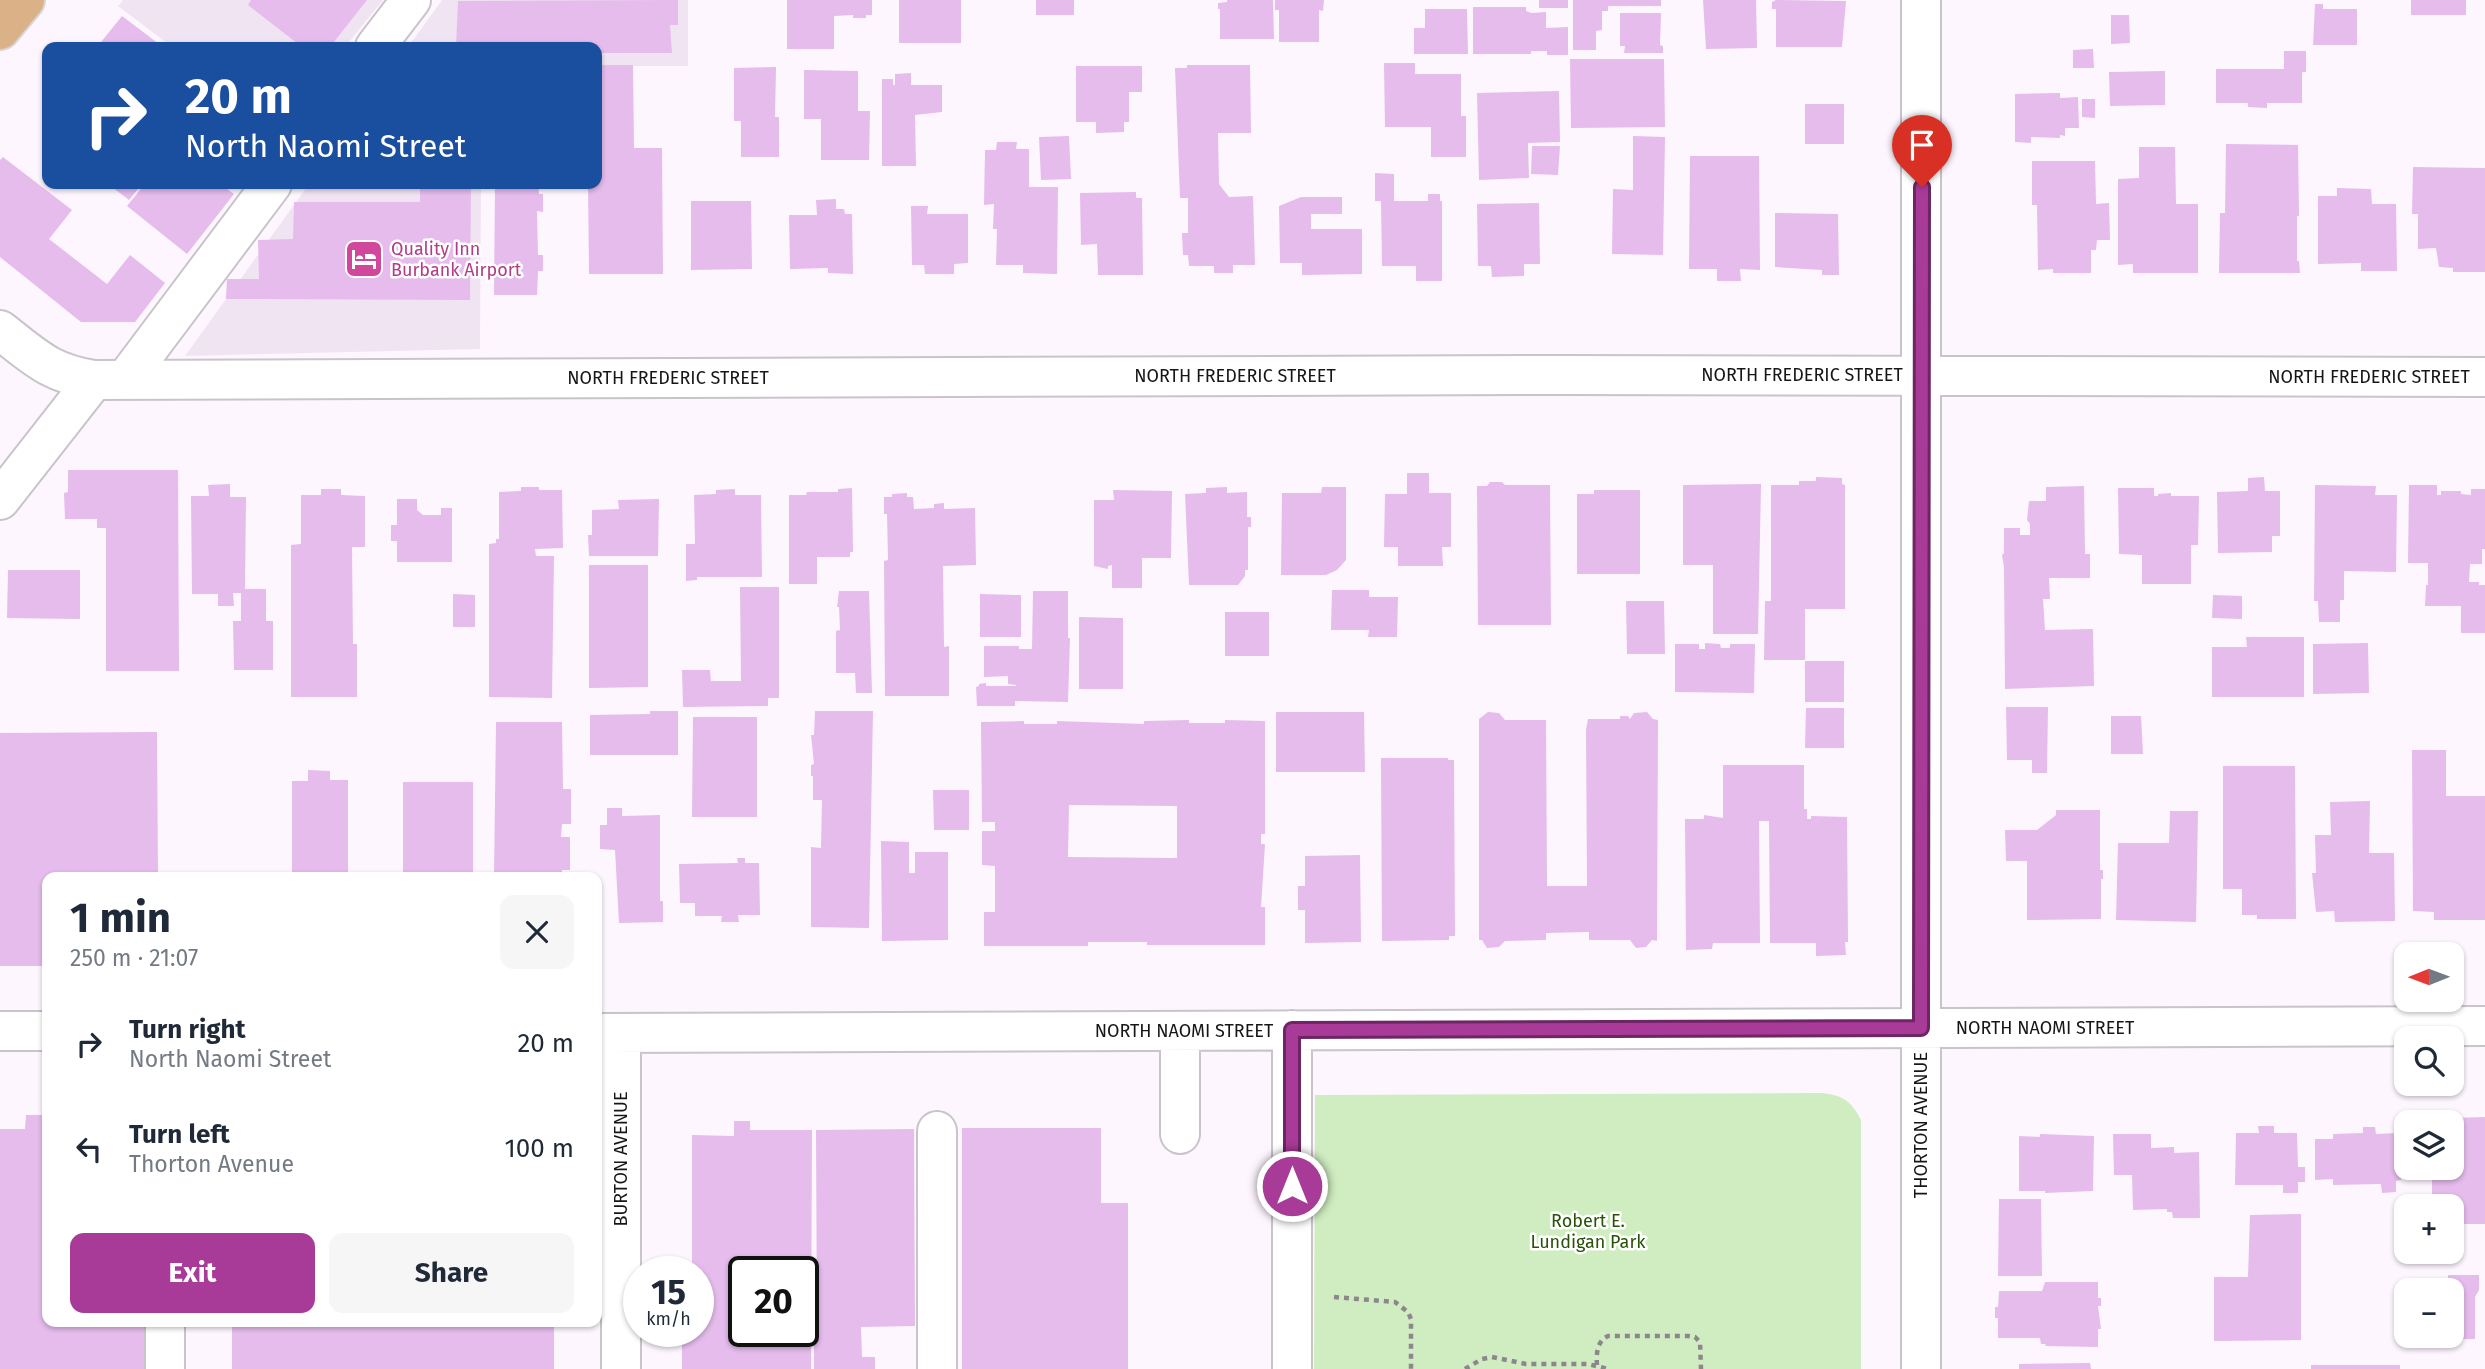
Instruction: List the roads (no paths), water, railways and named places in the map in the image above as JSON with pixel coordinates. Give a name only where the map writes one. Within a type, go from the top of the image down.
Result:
[{"type":"street","points":[[379,42],[411,0]]},
{"type":"street","name":"THORTON AVENUE","points":[[1921,0],[1921,1369]]},
{"type":"street","points":[[0,500],[109,380],[268,189]]},
{"type":"street","name":"NORTH FREDERIC STREET","points":[[0,330],[52,369],[68,375],[109,380],[1922,375],[2485,377]]},
{"type":"street","name":"NORTH NAOMI STREET","points":[[609,1033],[2485,1026]]},
{"type":"street","points":[[1292,1030],[1292,1369]]},
{"type":"street","points":[[0,1031],[42,1031]]},
{"type":"street","points":[[1180,1031],[1180,1134]]},
{"type":"street","name":"BURTON AVENUE","points":[[609,1033],[621,1369]]},
{"type":"street","points":[[937,1131],[937,1369]]},
{"type":"street","points":[[165,1327],[165,1369]]},
{"type":"place","name":"Quality Inn Burbank Airport","points":[[364,259]]},
{"type":"park label","name":"Robert E. Lundigan Park","points":[[1588,1231]]}]
